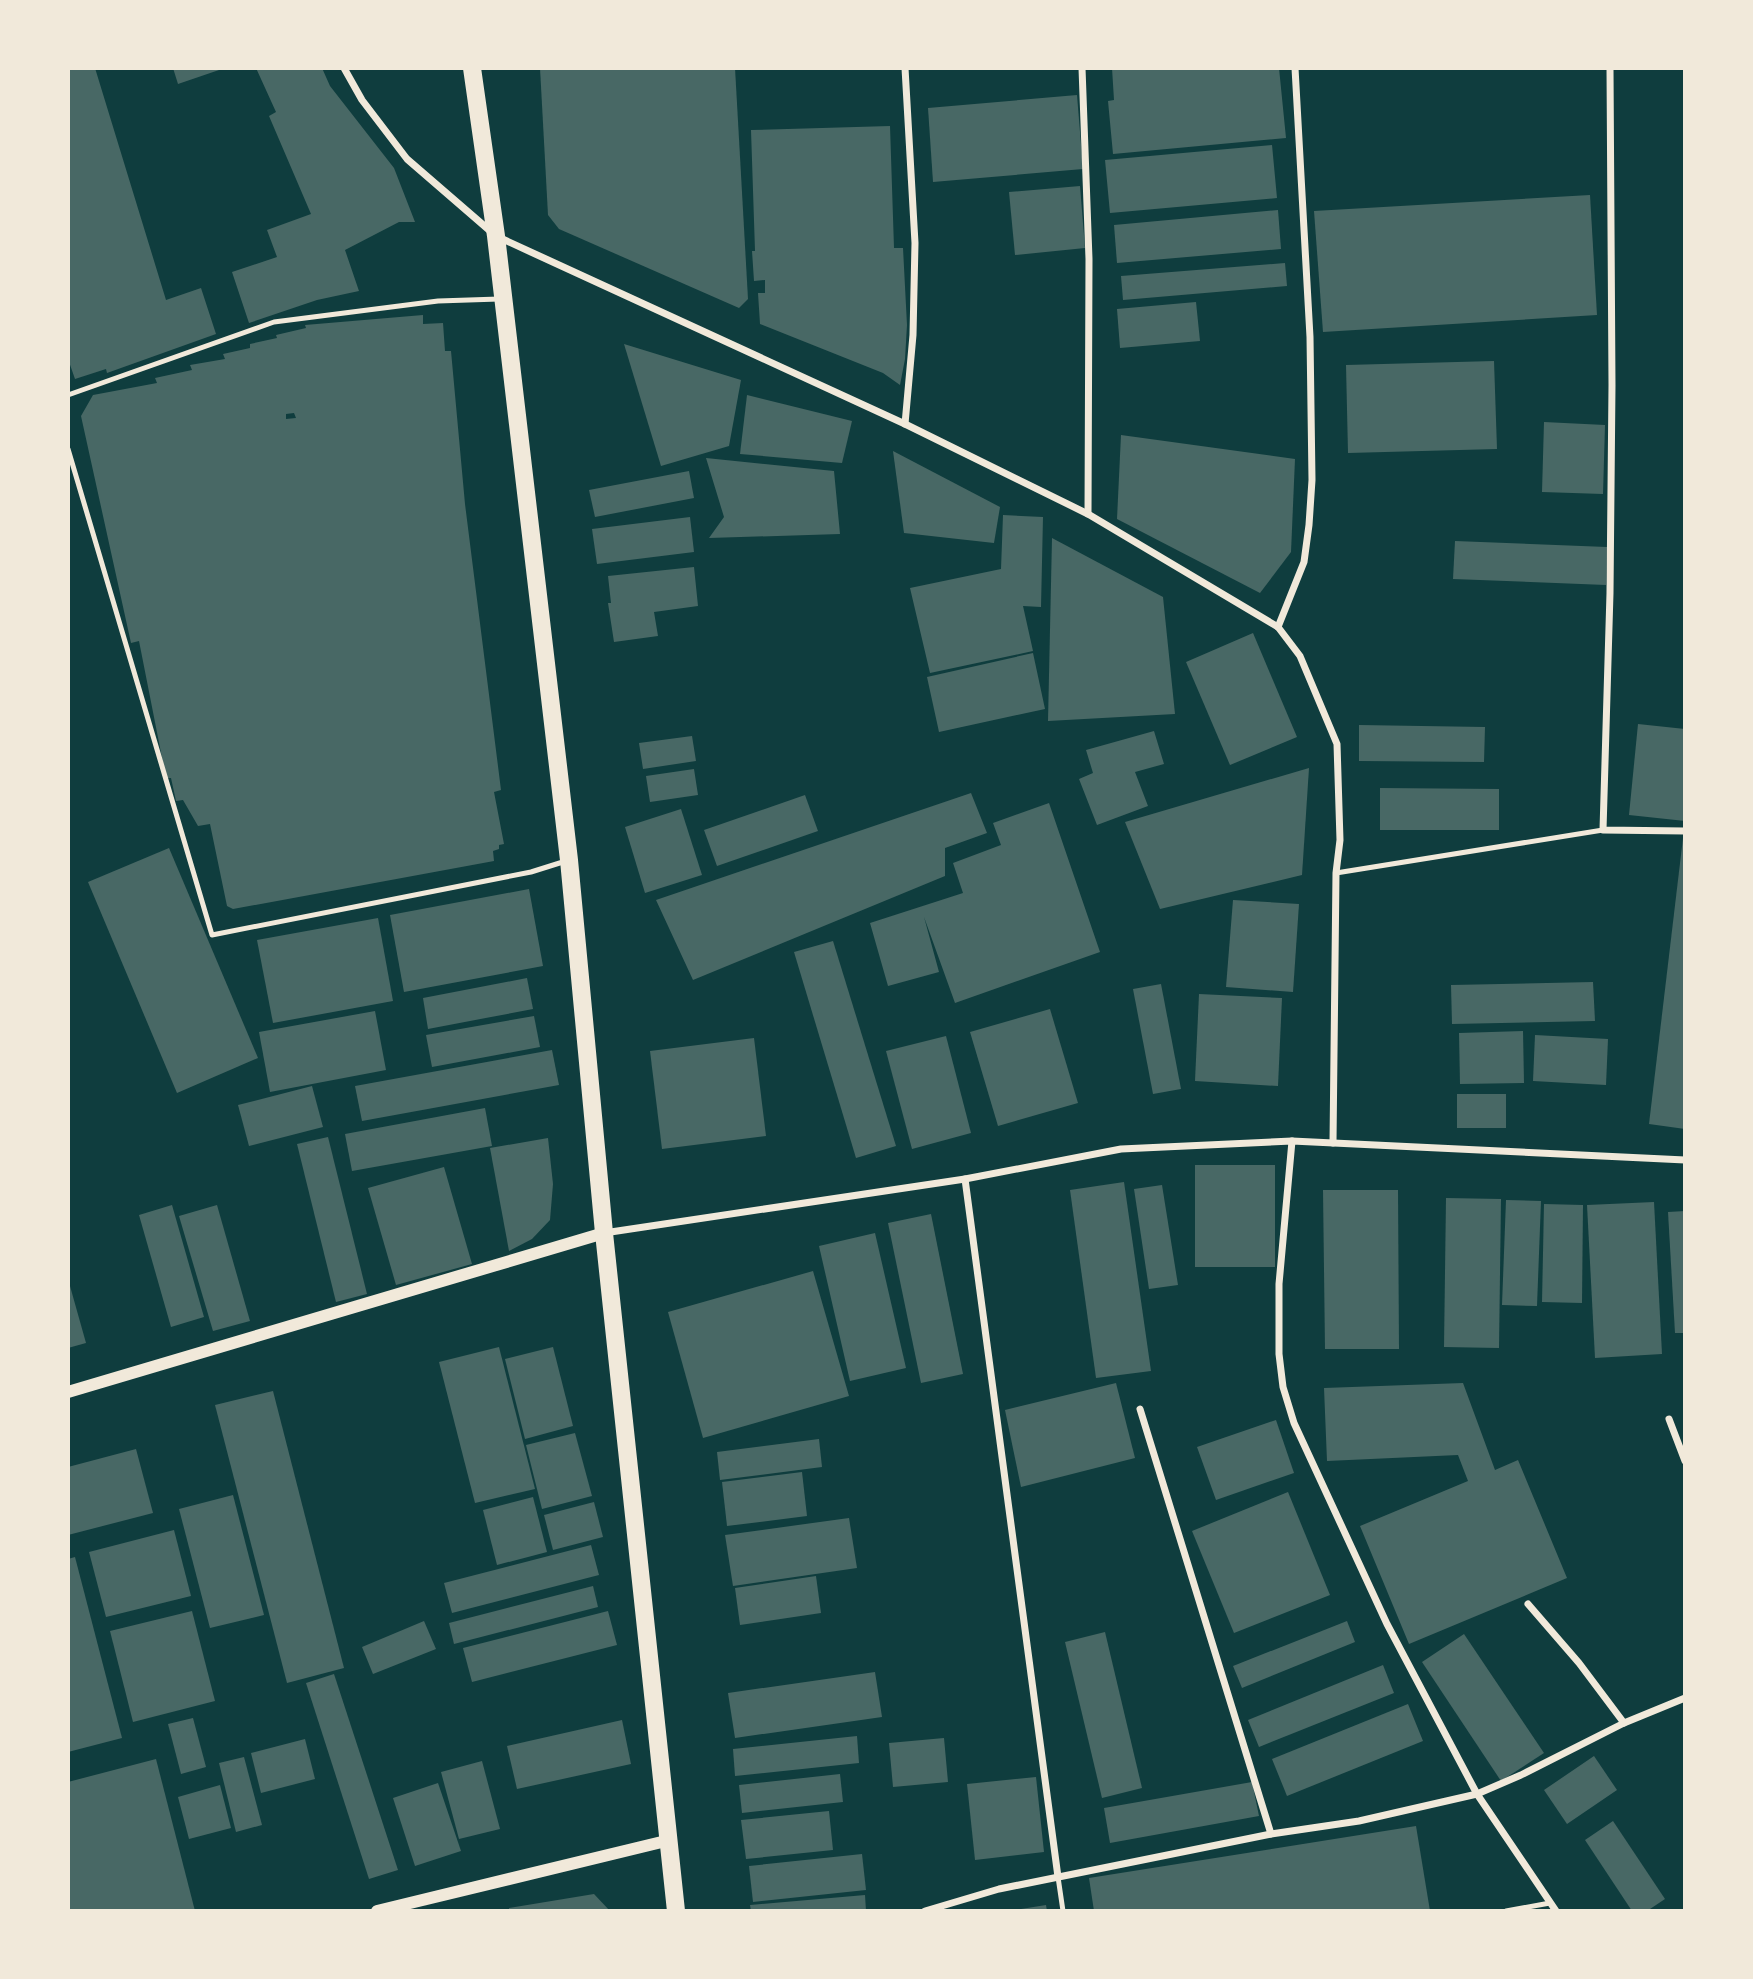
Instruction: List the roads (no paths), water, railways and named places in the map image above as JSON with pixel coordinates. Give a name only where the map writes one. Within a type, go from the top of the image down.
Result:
[{"type":"main road","points":[[472,68],[496,236],[569,860],[604,1233],[676,1911]]},
{"type":"street","points":[[344,68],[362,100],[407,159],[496,236],[905,424],[1088,514],[1278,627],[1300,656],[1337,744],[1340,841],[1336,873],[1333,1143]]},
{"type":"street","points":[[905,68],[915,243],[914,335],[905,424]]},
{"type":"street","points":[[1082,68],[1089,258],[1088,514]]},
{"type":"street","points":[[1278,627],[1304,562],[1310,525],[1312,480],[1310,337],[1295,68]]},
{"type":"street","points":[[1609,68],[1611,510],[1603,830],[1685,831]]},
{"type":"street","points":[[68,1392],[604,1233],[965,1179],[1121,1149],[1292,1141],[1685,1160]]},
{"type":"street","points":[[1292,1141],[1279,1284],[1279,1354],[1283,1387],[1293,1423],[1387,1624],[1477,1794],[1556,1911]]},
{"type":"street","points":[[965,1179],[1058,1877]]},
{"type":"street","points":[[1140,1409],[1271,1834]]},
{"type":"street","points":[[1669,1419],[1685,1461]]},
{"type":"street","points":[[1528,1604],[1624,1723]]},
{"type":"street","points":[[925,1911],[999,1889],[1271,1834],[1359,1821],[1477,1794],[1624,1723],[1685,1698]]},
{"type":"street","points":[[377,1911],[670,1840]]},
{"type":"lane","points":[[68,395],[274,322],[438,301],[503,299]]},
{"type":"lane","points":[[68,449],[212,935],[531,872],[569,860]]},
{"type":"lane","points":[[1336,873],[1603,830]]},
{"type":"lane","points":[[1058,1877],[1063,1911]]},
{"type":"lane","points":[[1506,1911],[1550,1903]]}]
